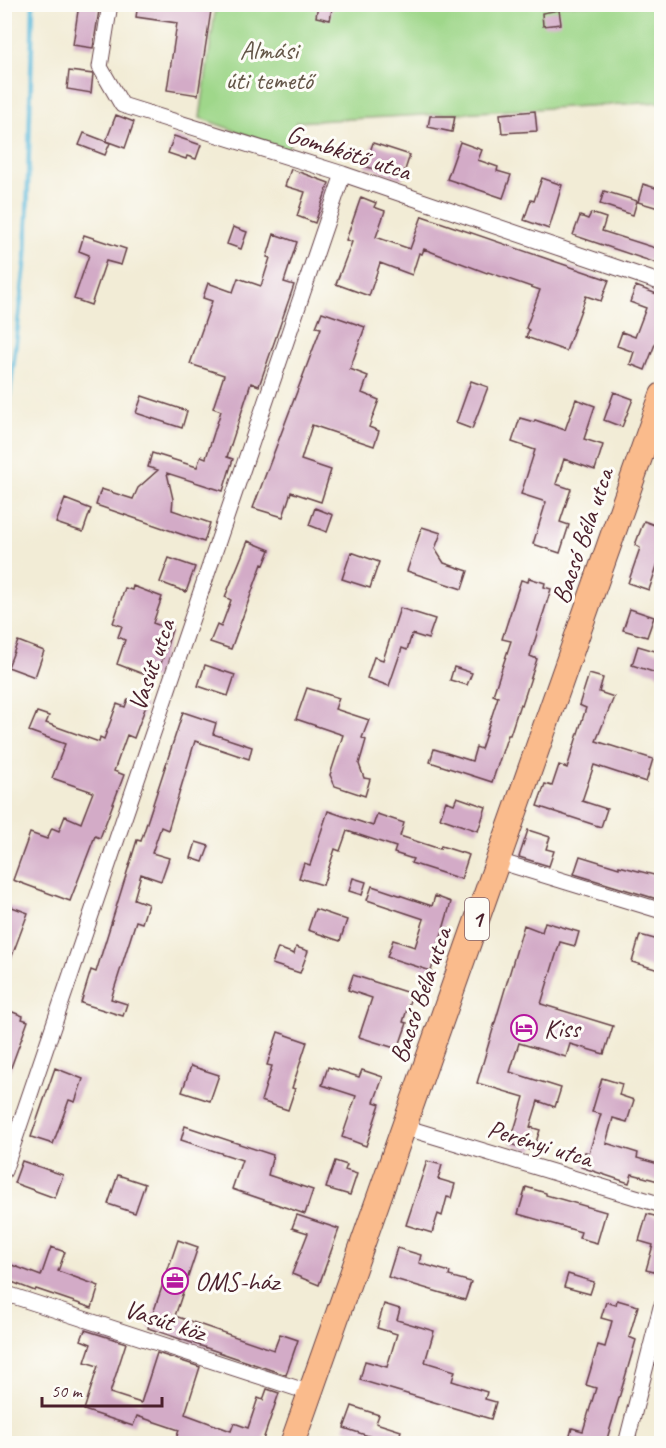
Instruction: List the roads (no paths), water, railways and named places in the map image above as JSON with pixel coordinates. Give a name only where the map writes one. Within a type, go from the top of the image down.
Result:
[{"type":"main road","name":"Bacsó Béla utca","points":[[292,1443],[662,395]]},
{"type":"street","name":"Gombkötő utca","points":[[110,4],[100,67],[122,105],[343,174],[662,283]]},
{"type":"street","name":"Vasút utca","points":[[4,1171],[343,174]]},
{"type":"street","points":[[498,861],[662,910]]},
{"type":"street","name":"Perényi utca","points":[[404,1127],[662,1204]]},
{"type":"street","name":"Vasút köz","points":[[4,1293],[311,1393]]},
{"type":"street","points":[[626,1443],[661,1307]]},
{"type":"waterway","points":[[4,443],[26,256],[33,4]]},
{"type":"place","name":"Kiss","points":[[524,1028]]},
{"type":"place","name":"OMS-ház","points":[[175,1281]]},
{"type":"park label","name":"Almási úti temető","points":[[269,65]]}]
